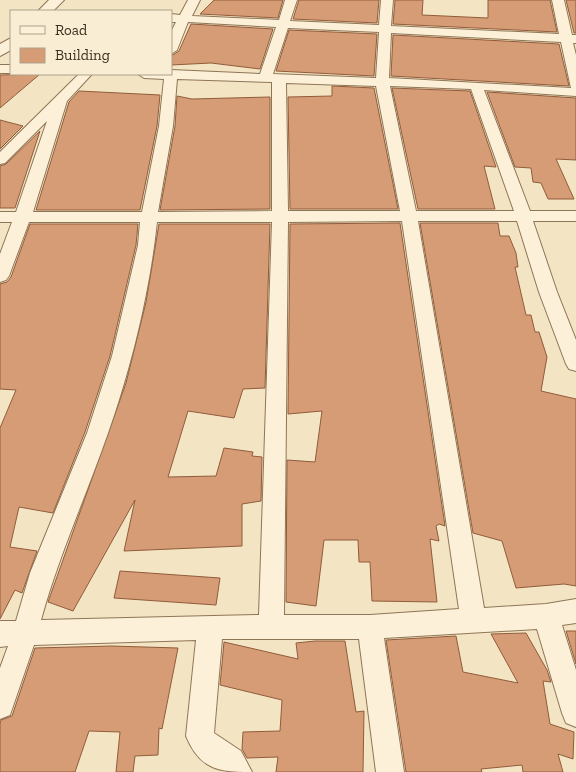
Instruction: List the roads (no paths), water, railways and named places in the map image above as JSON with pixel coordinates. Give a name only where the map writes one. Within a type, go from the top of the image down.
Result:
[{"type":"street","points":[[46,10],[57,0]]},
{"type":"street","points":[[172,48],[194,0]]},
{"type":"street","points":[[272,626],[281,217],[278,146],[272,77],[283,24],[291,0]]},
{"type":"street","points":[[387,0],[383,29],[382,81],[409,217],[473,620]]},
{"type":"street","points":[[558,0],[571,39],[576,85]]},
{"type":"street","points":[[172,18],[571,39]]},
{"type":"street","points":[[0,52],[10,43]]},
{"type":"street","points":[[172,74],[476,85],[576,92]]},
{"type":"street","points":[[0,160],[85,75]]},
{"type":"street","points":[[0,705],[12,634],[42,573],[98,433],[122,356],[146,246],[149,216],[166,126],[171,75]]},
{"type":"street","points":[[476,85],[548,292],[576,364]]},
{"type":"street","points":[[0,276],[29,200],[61,98]]},
{"type":"street","points":[[0,217],[576,216]]},
{"type":"street","points":[[12,634],[210,627],[370,627],[546,616],[576,612]]},
{"type":"street","points":[[546,616],[576,713]]},
{"type":"street","points":[[210,627],[200,736],[209,749],[228,759],[238,772]]},
{"type":"street","points":[[370,627],[390,772]]}]
